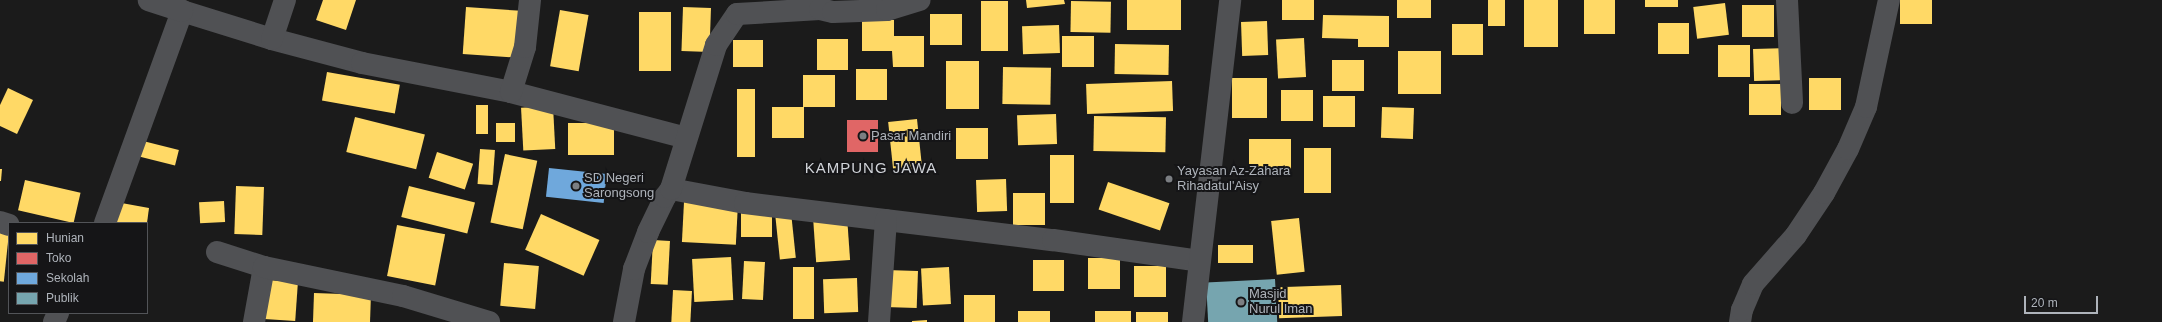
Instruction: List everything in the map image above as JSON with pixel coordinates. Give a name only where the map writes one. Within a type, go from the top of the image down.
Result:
[{"type":"street","points":[[150,0],[272,39],[362,63],[511,92],[686,138]]},
{"type":"street","points":[[272,39],[285,0]]},
{"type":"street","points":[[511,92],[525,47],[530,0]]},
{"type":"street","points":[[624,322],[634,269],[648,232],[671,189],[716,45],[733,7],[820,10],[833,12],[886,10],[920,0]]},
{"type":"street","points":[[1193,322],[1230,0]]},
{"type":"street","points":[[1787,0],[1792,103]]},
{"type":"street","points":[[1740,322],[1742,310],[1753,284],[1796,235],[1824,193],[1848,149],[1866,107],[1889,0]]},
{"type":"street","points":[[105,222],[182,11]]},
{"type":"street","points":[[671,189],[745,202],[1053,240],[1200,261]]},
{"type":"street","points":[[880,322],[886,220]]},
{"type":"street","points":[[217,252],[264,267],[403,296],[490,322]]},
{"type":"street","points":[[254,322],[264,267]]},
{"type":"building: Hunian","points":[[323,0],[356,0],[346,30],[316,20]]},
{"type":"building: Hunian","points":[[1026,0],[1064,0],[1065,4],[1027,8]]},
{"type":"building: Hunian","points":[[1127,0],[1181,0],[1181,30],[1127,30]]},
{"type":"building: Hunian","points":[[1282,0],[1314,0],[1314,20],[1282,20]]},
{"type":"building: Hunian","points":[[1397,0],[1431,0],[1431,18],[1397,18]]},
{"type":"building: Hunian","points":[[1488,0],[1505,0],[1505,26],[1488,26]]},
{"type":"building: Hunian","points":[[1524,0],[1558,0],[1558,47],[1524,47]]},
{"type":"building: Hunian","points":[[1584,0],[1615,0],[1615,34],[1584,34]]},
{"type":"building: Hunian","points":[[1645,0],[1678,0],[1678,7],[1645,7]]},
{"type":"building: Hunian","points":[[1900,0],[1932,0],[1932,24],[1900,24]]},
{"type":"building: Hunian","points":[[981,1],[1008,1],[1008,51],[981,51]]},
{"type":"building: Hunian","points":[[1071,1],[1111,2],[1110,33],[1070,32]]},
{"type":"building: Hunian","points":[[1725,3],[1729,35],[1697,39],[1693,7]]},
{"type":"building: Hunian","points":[[1742,5],[1774,5],[1774,37],[1742,37]]},
{"type":"building: Hunian","points":[[466,7],[521,11],[518,58],[463,54]]},
{"type":"building: Hunian","points":[[683,7],[711,8],[709,52],[681,51]]},
{"type":"building: Hunian","points":[[560,10],[589,15],[579,71],[550,66]]},
{"type":"building: Hunian","points":[[639,12],[671,12],[671,71],[639,71]]},
{"type":"building: Hunian","points":[[930,14],[962,14],[962,45],[930,45]]},
{"type":"building: Hunian","points":[[1323,15],[1389,16],[1389,47],[1358,47],[1358,39],[1322,38]]},
{"type":"building: Hunian","points":[[862,20],[894,20],[894,36],[924,36],[924,67],[893,67],[892,51],[862,51]]},
{"type":"building: Hunian","points":[[1267,21],[1268,55],[1242,56],[1241,22]]},
{"type":"building: Hunian","points":[[1658,23],[1689,23],[1689,54],[1658,54]]},
{"type":"building: Hunian","points":[[1452,24],[1483,24],[1483,55],[1452,55]]},
{"type":"building: Hunian","points":[[1059,25],[1060,53],[1023,54],[1022,26]]},
{"type":"building: Hunian","points":[[1062,36],[1094,36],[1094,67],[1062,67]]},
{"type":"building: Hunian","points":[[1304,38],[1306,77],[1278,78],[1276,39]]},
{"type":"building: Hunian","points":[[817,39],[848,39],[848,70],[817,70]]},
{"type":"building: Hunian","points":[[733,40],[763,40],[763,67],[733,67]]},
{"type":"building: Hunian","points":[[1115,44],[1169,45],[1168,75],[1114,74]]},
{"type":"building: Hunian","points":[[1718,45],[1750,45],[1750,77],[1718,77]]},
{"type":"building: Hunian","points":[[1784,48],[1785,80],[1754,81],[1753,49]]},
{"type":"building: Hunian","points":[[1398,51],[1441,51],[1441,94],[1398,94]]},
{"type":"building: Hunian","points":[[1332,60],[1364,60],[1364,91],[1332,91]]},
{"type":"building: Hunian","points":[[946,61],[979,61],[979,109],[946,109]]},
{"type":"building: Hunian","points":[[1003,67],[1051,68],[1050,105],[1002,104]]},
{"type":"building: Hunian","points":[[856,69],[887,69],[887,100],[856,100]]},
{"type":"building: Hunian","points":[[327,72],[400,85],[395,113],[322,101]]},
{"type":"building: Hunian","points":[[803,75],[835,75],[835,107],[803,107]]},
{"type":"building: Hunian","points":[[1232,78],[1267,78],[1267,118],[1232,118]]},
{"type":"building: Hunian","points":[[1809,78],[1841,78],[1841,110],[1809,110]]},
{"type":"building: Hunian","points":[[1172,81],[1173,111],[1087,114],[1086,84]]},
{"type":"building: Hunian","points":[[1749,84],[1781,84],[1781,115],[1749,115]]},
{"type":"building: Hunian","points":[[8,88],[33,100],[17,134],[0,126],[0,105]]},
{"type":"building: Hunian","points":[[737,89],[755,89],[755,157],[737,157]]},
{"type":"building: Hunian","points":[[1281,90],[1313,90],[1313,121],[1281,121]]},
{"type":"building: Hunian","points":[[1323,96],[1355,96],[1355,127],[1323,127]]},
{"type":"building: Hunian","points":[[476,105],[488,105],[488,134],[476,134]]},
{"type":"building: Hunian","points":[[553,106],[555,149],[523,151],[521,108]]},
{"type":"building: Hunian","points":[[772,107],[804,107],[804,138],[772,138]]},
{"type":"building: Hunian","points":[[1382,107],[1414,108],[1413,139],[1381,138]]},
{"type":"building: Hunian","points":[[1056,114],[1057,144],[1018,145],[1017,115]]},
{"type":"building: Hunian","points":[[1094,116],[1166,117],[1165,152],[1093,151]]},
{"type":"building: Hunian","points":[[355,117],[425,134],[416,169],[346,152]]},
{"type":"building: Hunian","points":[[917,119],[922,169],[893,172],[888,122]]},
{"type":"building: Hunian","points":[[496,123],[515,123],[515,142],[496,142]]},
{"type":"building: Hunian","points":[[568,123],[614,123],[614,155],[568,155]]},
{"type":"building: Hunian","points":[[956,128],[988,128],[988,159],[956,159]]},
{"type":"building: Hunian","points":[[1249,139],[1291,139],[1291,170],[1249,170]]},
{"type":"building: Hunian","points":[[143,141],[179,150],[175,165],[139,157]]},
{"type":"building: Hunian","points":[[1304,148],[1331,148],[1331,193],[1304,193]]},
{"type":"building: Hunian","points":[[480,149],[495,150],[493,185],[478,184]]},
{"type":"building: Hunian","points":[[437,152],[473,164],[465,189],[429,178]]},
{"type":"building: Hunian","points":[[505,154],[537,161],[523,229],[490,222]]},
{"type":"building: Hunian","points":[[1050,155],[1074,155],[1074,203],[1050,203]]},
{"type":"building: Hunian","points":[[0,169],[2,169],[1,181],[0,181]]},
{"type":"building: Hunian","points":[[1006,179],[1007,211],[977,212],[976,180]]},
{"type":"building: Hunian","points":[[25,180],[81,193],[74,222],[18,210]]},
{"type":"building: Hunian","points":[[1108,182],[1169,203],[1160,231],[1099,209]]},
{"type":"building: Hunian","points":[[236,186],[264,187],[262,235],[234,234]]},
{"type":"building: Hunian","points":[[409,186],[475,202],[467,234],[401,217]]},
{"type":"building: Hunian","points":[[1013,193],[1045,193],[1045,225],[1013,225]]},
{"type":"building: Hunian","points":[[224,201],[225,222],[200,223],[199,202]]},
{"type":"building: Hunian","points":[[116,202],[149,208],[147,222],[113,222]]},
{"type":"building: Hunian","points":[[684,202],[738,205],[736,245],[682,242]]},
{"type":"building: Hunian","points":[[741,206],[772,206],[772,237],[741,237]]},
{"type":"building: Hunian","points":[[791,212],[796,258],[780,259],[775,214]]},
{"type":"building: Hunian","points":[[541,214],[599,240],[584,276],[525,250]]},
{"type":"building: Hunian","points":[[847,216],[850,260],[816,262],[813,218]]},
{"type":"building: Hunian","points":[[1299,218],[1305,272],[1277,275],[1271,221]]},
{"type":"building: Hunian","points":[[397,225],[445,234],[435,285],[387,276]]},
{"type":"building: Hunian","points":[[0,232],[8,233],[4,282],[0,281]]},
{"type":"building: Hunian","points":[[653,240],[670,241],[668,285],[651,284]]},
{"type":"building: Hunian","points":[[1218,245],[1253,245],[1253,263],[1218,263]]},
{"type":"building: Hunian","points":[[731,257],[733,300],[694,302],[692,259]]},
{"type":"building: Hunian","points":[[1088,258],[1120,258],[1120,289],[1088,289]]},
{"type":"building: Hunian","points":[[1033,260],[1064,260],[1064,291],[1033,291]]},
{"type":"building: Hunian","points":[[744,261],[765,262],[763,300],[742,299]]},
{"type":"building: Hunian","points":[[504,263],[539,266],[535,309],[500,306]]},
{"type":"building: Hunian","points":[[1134,266],[1166,266],[1166,297],[1134,297]]},
{"type":"building: Hunian","points":[[793,267],[814,267],[814,319],[793,319]]},
{"type":"building: Hunian","points":[[949,267],[951,304],[923,305],[921,268]]},
{"type":"building: Hunian","points":[[886,270],[918,271],[917,308],[885,307]]},
{"type":"building: Hunian","points":[[857,278],[858,312],[824,313],[823,279]]},
{"type":"building: Hunian","points":[[267,280],[298,282],[295,321],[264,319]]},
{"type":"building: Hunian","points":[[1341,285],[1342,316],[1279,318],[1278,287]]},
{"type":"building: Hunian","points":[[673,290],[692,291],[690,322],[671,322]]},
{"type":"building: Hunian","points":[[314,293],[371,295],[370,322],[313,322]]},
{"type":"building: Hunian","points":[[964,295],[995,295],[995,322],[964,322]]},
{"type":"building: Hunian","points":[[1018,311],[1050,311],[1050,322],[1018,322]]},
{"type":"building: Hunian","points":[[1095,311],[1131,311],[1131,322],[1095,322]]},
{"type":"building: Hunian","points":[[1136,312],[1168,312],[1168,322],[1136,322]]},
{"type":"building: Hunian","points":[[927,320],[927,322],[912,322],[912,321]]},
{"type":"building: Toko","name":"Pasar Mandiri","points":[[847,120],[878,120],[878,152],[847,152]]},
{"type":"building: Sekolah","name":"SD Negeri Sarongsong","points":[[549,168],[607,174],[604,203],[546,197]]},
{"type":"building: Publik","name":"Masjid Nurul Iman","points":[[1275,279],[1277,322],[1208,322],[1206,283]]},
{"type":"place","name":"Pasar Mandiri","points":[[863,136]]},
{"type":"place","name":"Yayasan Az-Zahara Rihadatul'Aisy","points":[[1169,179]]},
{"type":"place","name":"SD Negeri Sarongsong","points":[[576,186]]},
{"type":"place","name":"Masjid Nurul Iman","points":[[1241,302]]},
{"type":"district","name":"KAMPUNG JAWA","points":[[871,168]]}]
